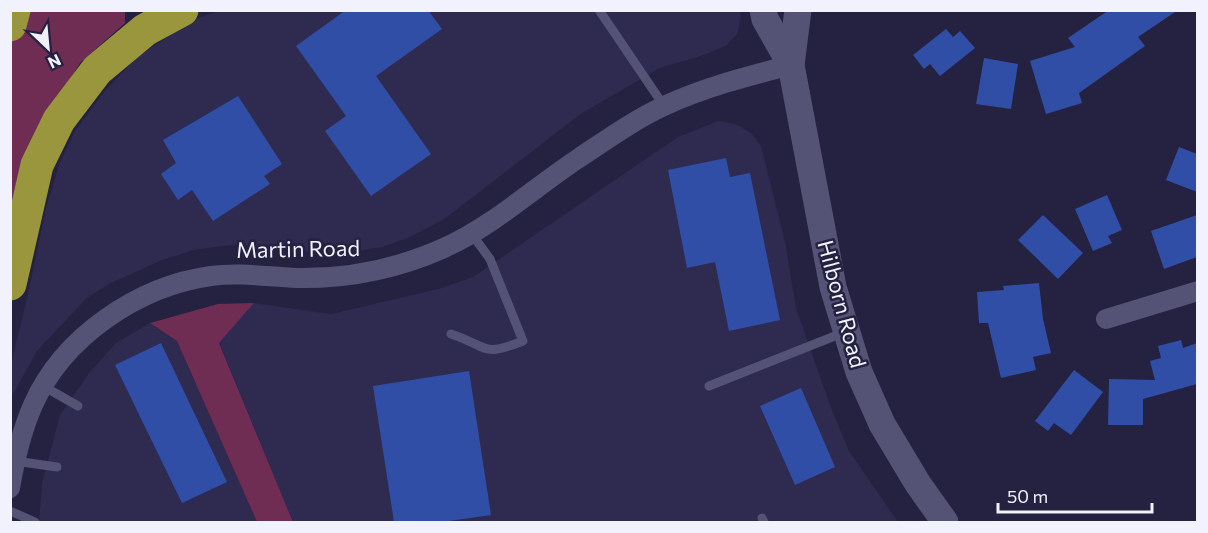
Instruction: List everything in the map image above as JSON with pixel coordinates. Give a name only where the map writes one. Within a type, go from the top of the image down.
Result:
[{"type":"highway","points":[[10,26],[14,10]]},
{"type":"highway","points":[[10,284],[37,165],[59,120],[97,70],[145,30],[182,10]]},
{"type":"street","name":"Hilborn Road","points":[[763,10],[765,19],[791,65]]},
{"type":"street","name":"Hilborn Road","points":[[798,10],[791,65],[833,287],[845,332],[882,424],[918,484],[945,522]]},
{"type":"street","name":"Martin Road","points":[[10,488],[15,461],[33,404],[43,386],[69,352],[98,325],[131,303],[169,286],[210,276],[246,273],[329,278],[383,270],[415,261],[471,233],[577,159],[664,106],[742,77],[791,65]]},
{"type":"street","points":[[1106,318],[1197,291]]},
{"type":"lane","points":[[599,10],[664,106]]},
{"type":"lane","points":[[451,334],[466,339],[480,349],[498,351],[523,341],[490,259],[471,233]]},
{"type":"lane","points":[[709,386],[845,332]]},
{"type":"lane","points":[[43,386],[78,406]]},
{"type":"lane","points":[[15,461],[57,467]]},
{"type":"lane","points":[[10,511],[35,522]]},
{"type":"shaded area","points":[[221,10],[740,11],[741,17],[737,34],[726,46],[662,67],[582,113],[443,220],[408,238],[382,247],[352,252],[311,252],[238,244],[194,250],[162,260],[109,284],[87,298],[37,351],[11,398],[11,363],[46,208],[60,162],[75,131],[104,92],[138,56],[196,19]]},
{"type":"shaded area","points":[[17,11],[125,11],[125,23],[80,63],[23,157],[11,208],[10,50]]},
{"type":"shaded area","points":[[718,121],[736,124],[752,134],[761,146],[785,242],[796,308],[831,408],[849,451],[898,522],[293,522],[219,342],[254,303],[331,314],[442,288],[473,277],[678,137]]},
{"type":"shaded area","points":[[254,303],[219,343],[293,522],[257,522],[177,341],[150,323],[218,304]]},
{"type":"shaded area","points":[[150,323],[177,341],[257,522],[39,522],[42,483],[60,415],[89,373],[116,343]]},
{"type":"building","points":[[346,10],[428,10],[442,29],[376,76],[431,154],[371,196],[325,131],[346,116],[296,46]]},
{"type":"building","points":[[1109,10],[1178,10],[1138,37],[1145,46],[1079,93],[1082,103],[1046,114],[1030,61],[1075,47],[1068,38]]},
{"type":"building","points":[[946,29],[953,37],[960,31],[975,48],[940,76],[930,64],[924,69],[913,55]]},
{"type":"building","points":[[984,58],[1018,64],[1011,109],[976,104]]},
{"type":"building","points":[[238,96],[282,164],[264,176],[270,184],[213,221],[192,190],[178,200],[161,174],[176,163],[163,140]]},
{"type":"building","points":[[1179,147],[1197,154],[1197,192],[1166,180]]},
{"type":"building","points":[[726,158],[730,177],[750,173],[780,320],[729,331],[715,262],[687,268],[668,170]]},
{"type":"building","points":[[1107,195],[1122,230],[1108,236],[1112,243],[1093,251],[1075,209]]},
{"type":"building","points":[[1043,215],[1083,253],[1058,279],[1018,240]]},
{"type":"building","points":[[1197,215],[1197,257],[1164,269],[1151,231]]},
{"type":"building","points":[[1039,283],[1043,319],[1051,353],[1033,357],[1036,370],[1001,378],[988,323],[979,323],[977,292],[1004,290],[1003,286]]},
{"type":"building","points":[[1181,340],[1183,348],[1197,343],[1197,384],[1143,399],[1143,425],[1108,425],[1109,379],[1155,380],[1150,361],[1161,358],[1158,346]]},
{"type":"building","points":[[161,343],[227,482],[182,503],[115,365]]},
{"type":"building","points":[[1074,370],[1103,392],[1071,435],[1054,423],[1048,431],[1035,421]]},
{"type":"building","points":[[469,371],[491,515],[442,522],[394,522],[373,386]]},
{"type":"building","points":[[801,388],[835,467],[795,485],[760,406]]}]
